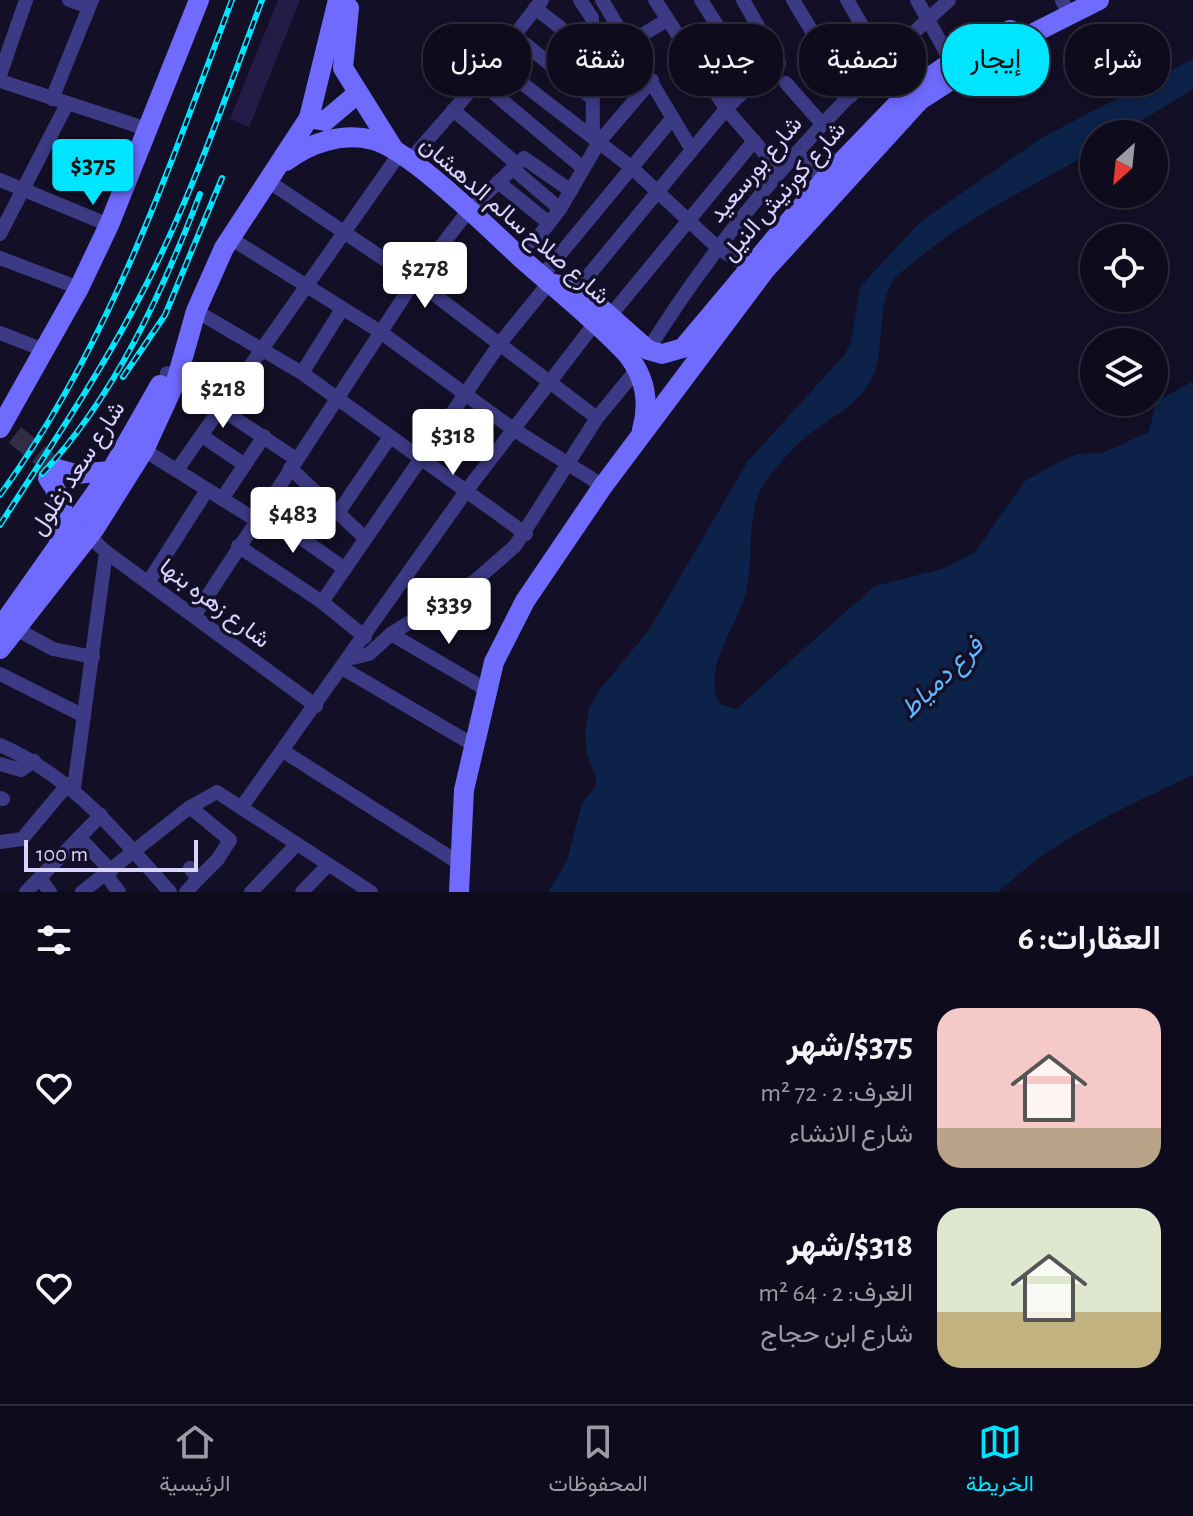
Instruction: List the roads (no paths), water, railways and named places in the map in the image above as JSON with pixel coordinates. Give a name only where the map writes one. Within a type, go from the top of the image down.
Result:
[{"type":"main road","points":[[6,425],[109,225],[150,130],[199,0]]},
{"type":"main road","name":"شارع سعد زغلول","points":[[8,628],[89,536],[144,450],[196,311],[230,238],[309,118],[338,0]]},
{"type":"main road","points":[[351,0],[342,64],[357,94],[401,154]]},
{"type":"main road","name":"شارع كورنيش النيل","points":[[1028,24],[1067,5],[1099,0]]},
{"type":"main road","name":"شارع كورنيش النيل","points":[[459,892],[461,812],[472,744],[507,633],[603,486],[765,270],[910,110],[960,72],[1067,5]]},
{"type":"main road","name":"شارع كورنيش النيل","points":[[643,359],[683,348],[824,180],[910,91],[942,68]]},
{"type":"main road","points":[[309,118],[325,121],[357,94]]},
{"type":"main road","name":"شارع صلاح سالم الدهشان","points":[[274,174],[299,152],[322,142],[346,138],[371,140],[401,154],[545,279],[602,320],[643,359]]},
{"type":"main road","points":[[545,279],[578,288],[602,320]]},
{"type":"main road","points":[[640,438],[646,401],[643,359]]},
{"type":"main road","name":"شارع سعد زغلول","points":[[0,649],[8,628],[56,549],[172,376]]},
{"type":"main road","points":[[56,549],[64,520],[52,474],[111,471]]},
{"type":"street","points":[[0,75],[7,29],[26,0]]},
{"type":"street","points":[[52,99],[90,4],[69,0]]},
{"type":"street","points":[[580,0],[591,13],[592,24]]},
{"type":"street","points":[[602,0],[618,24]]},
{"type":"street","points":[[655,0],[726,109],[780,171]]},
{"type":"street","points":[[701,0],[716,24]]},
{"type":"street","points":[[743,0],[758,24]]},
{"type":"street","points":[[793,0],[808,24]]},
{"type":"street","points":[[847,0],[861,24]]},
{"type":"street","points":[[917,0],[942,45]]},
{"type":"street","name":"شارع بورسعيد","points":[[922,24],[949,0]]},
{"type":"street","points":[[523,24],[538,4],[560,24]]},
{"type":"street","points":[[653,29],[667,20]]},
{"type":"street","points":[[531,48],[593,97],[596,140]]},
{"type":"street","points":[[0,81],[150,130]]},
{"type":"street","points":[[653,82],[671,120],[692,150]]},
{"type":"street","points":[[786,83],[822,124]]},
{"type":"street","points":[[531,90],[631,167],[718,248],[750,268]]},
{"type":"street","points":[[177,470],[224,408],[343,230],[401,154],[466,96]]},
{"type":"street","points":[[497,96],[583,168]]},
{"type":"street","points":[[522,258],[560,209],[596,140],[637,96]]},
{"type":"street","points":[[578,288],[739,96]]},
{"type":"street","name":"شارع بورسعيد","points":[[345,664],[369,654],[391,634],[475,581],[526,534],[566,464],[643,359],[718,248],[780,171],[851,96]]},
{"type":"street","points":[[0,234],[67,104]]},
{"type":"street","points":[[453,110],[518,163],[560,209]]},
{"type":"street","points":[[322,602],[545,279],[671,120]]},
{"type":"street","points":[[241,808],[467,490],[550,380],[689,223],[754,141]]},
{"type":"street","points":[[796,153],[824,180]]},
{"type":"street","points":[[195,615],[415,280],[469,210],[518,163]]},
{"type":"street","points":[[518,163],[571,191]]},
{"type":"street","points":[[274,174],[343,230],[501,342],[597,418]]},
{"type":"street","points":[[0,180],[109,225]]},
{"type":"street","points":[[498,182],[549,223]]},
{"type":"street","points":[[230,238],[379,331],[468,392],[513,429],[603,486]]},
{"type":"street","points":[[0,258],[79,288]]},
{"type":"street","points":[[302,373],[342,309]]},
{"type":"street","points":[[196,311],[263,347],[302,373],[526,534]]},
{"type":"street","points":[[0,333],[44,350]]},
{"type":"street","points":[[172,376],[264,436],[365,538]]},
{"type":"street","points":[[202,436],[245,465]]},
{"type":"street","points":[[222,499],[264,436]]},
{"type":"street","points":[[338,513],[390,437]]},
{"type":"street","points":[[144,450],[222,499],[260,516],[345,569]]},
{"type":"street","points":[[149,581],[207,490]]},
{"type":"street","name":"شارع زهره بنها","points":[[89,536],[106,552],[316,706]]},
{"type":"street","points":[[238,546],[322,602],[365,637]]},
{"type":"street","points":[[0,842],[22,839],[71,786],[93,657],[106,552]]},
{"type":"street","points":[[8,628],[53,649],[93,657]]},
{"type":"street","points":[[391,634],[487,690]]},
{"type":"street","points":[[345,664],[472,744]]},
{"type":"street","points":[[0,674],[84,716]]},
{"type":"street","points":[[0,745],[34,761],[71,786],[170,892]]},
{"type":"street","points":[[283,751],[459,863]]},
{"type":"street","points":[[0,764],[21,770],[34,761]]},
{"type":"street","points":[[87,890],[190,807],[219,792],[364,890]]},
{"type":"street","points":[[186,892],[194,873],[218,859],[229,845],[229,837],[190,807]]},
{"type":"street","points":[[26,892],[101,815]]},
{"type":"street","points":[[79,837],[119,892]]},
{"type":"street","points":[[251,892],[296,845]]},
{"type":"street","points":[[302,892],[328,865]]},
{"type":"street","points":[[40,878],[50,892]]},
{"type":"water","name":"فرع دمياط","points":[[1193,59],[1193,89],[1143,120],[1080,120],[1080,158],[960,228],[895,278],[882,315],[876,366],[866,388],[851,404],[795,447],[760,491],[753,519],[745,596],[714,677],[720,704],[736,709],[875,586],[945,568],[975,552],[1025,481],[1078,454],[1102,453],[1149,432],[1153,416],[1168,416],[1168,395],[1193,381],[1193,775],[1067,840],[998,892],[548,892],[567,861],[582,803],[595,787],[596,778],[587,754],[585,734],[589,709],[597,693],[649,630],[748,461],[845,354],[851,342],[860,287],[920,222],[1043,137],[1122,96],[1170,96],[1170,71]]},
{"type":"tunnel","points":[[15,435],[57,469]]},
{"type":"railway","points":[[0,495],[39,437],[105,318],[159,193],[232,0]]},
{"type":"railway","points":[[0,525],[103,363],[153,271],[203,156],[262,0]]},
{"type":"railway","points":[[123,377],[165,315],[222,178]]},
{"type":"railway","points":[[42,474],[92,411],[134,342],[170,269],[200,194]]}]
